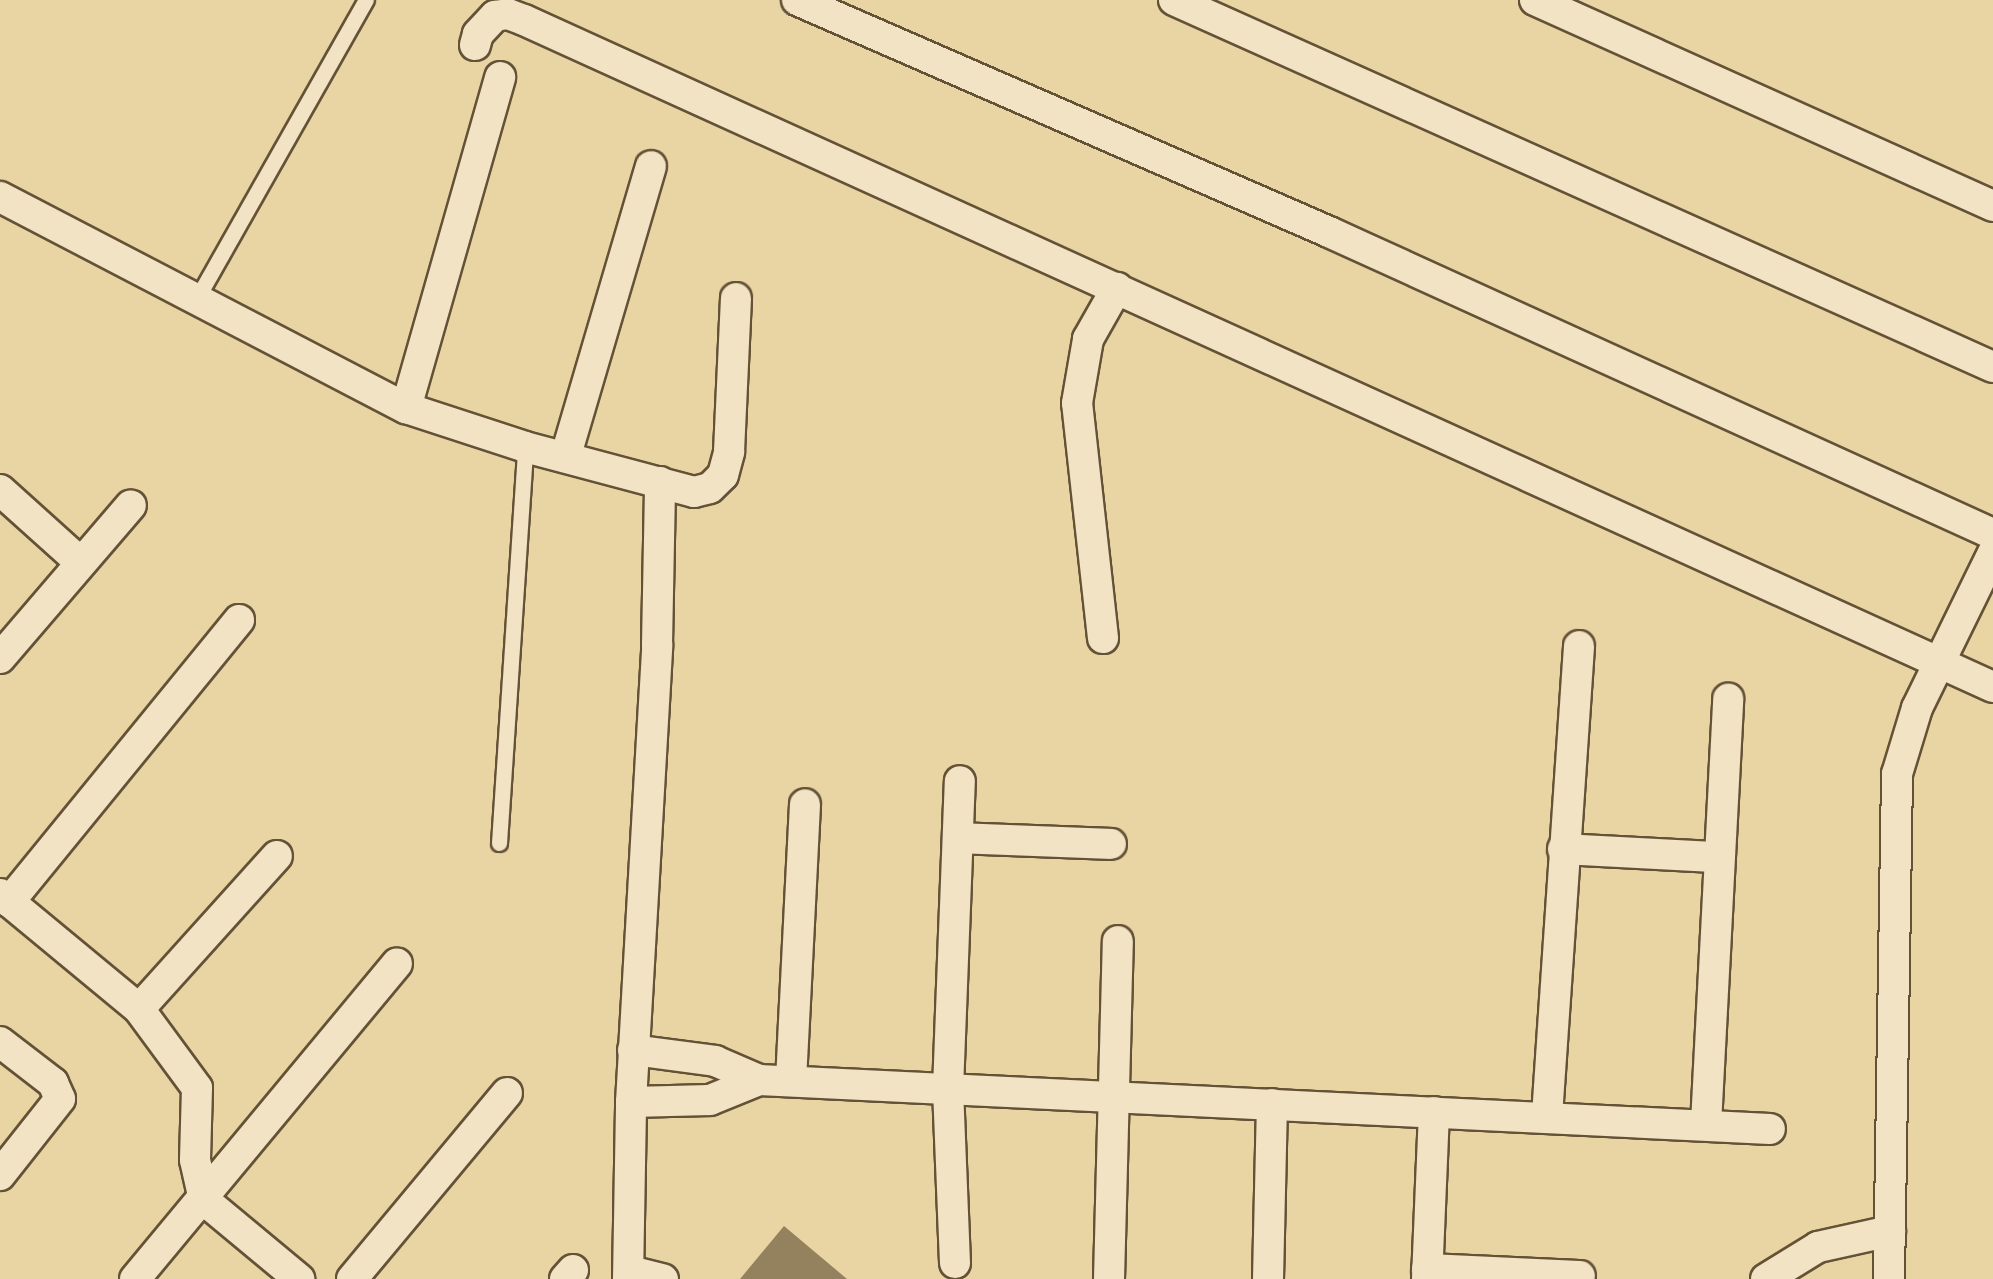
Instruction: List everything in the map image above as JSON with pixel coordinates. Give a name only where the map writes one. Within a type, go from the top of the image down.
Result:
[{"type":"street","points":[[797,0],[1329,232],[1993,534]]},
{"type":"street","points":[[1174,0],[1993,368]]},
{"type":"street","points":[[1535,0],[1993,206]]},
{"type":"street","points":[[475,45],[478,34],[495,16],[528,10],[1118,288],[1993,687]]},
{"type":"street","points":[[406,408],[500,77]]},
{"type":"street","points":[[566,454],[651,166]]},
{"type":"street","points":[[0,197],[406,408],[525,447],[566,454],[694,492],[710,488],[723,475],[729,452],[736,298]]},
{"type":"street","points":[[1103,638],[1077,403],[1088,339],[1118,288]]},
{"type":"street","points":[[660,482],[657,645],[633,1050],[629,1275],[663,1279]]},
{"type":"street","points":[[0,490],[81,562]]},
{"type":"street","points":[[0,658],[131,504]]},
{"type":"street","points":[[1889,1279],[1897,774],[1917,708],[1942,663],[1993,554]]},
{"type":"street","points":[[239,620],[4,898],[139,1009],[197,1088],[195,1160],[204,1200],[299,1279]]},
{"type":"street","points":[[1547,1116],[1563,849],[1579,646]]},
{"type":"street","points":[[1706,1124],[1718,857],[1728,699]]},
{"type":"street","points":[[955,1263],[948,1089],[960,781]]},
{"type":"street","points":[[791,1081],[805,804]]},
{"type":"street","points":[[958,838],[1111,844]]},
{"type":"street","points":[[1563,849],[1718,857]]},
{"type":"street","points":[[139,1009],[277,856]]},
{"type":"street","points":[[1109,1279],[1118,941]]},
{"type":"street","points":[[135,1279],[204,1200],[397,963]]},
{"type":"street","points":[[0,1042],[53,1083],[60,1099],[0,1175]]},
{"type":"street","points":[[633,1050],[715,1061],[759,1080],[1547,1116],[1770,1129]]},
{"type":"street","points":[[631,1102],[710,1100],[759,1080]]},
{"type":"street","points":[[352,1279],[507,1093]]},
{"type":"street","points":[[1268,1279],[1272,1104]]},
{"type":"street","points":[[1434,1112],[1427,1274],[1580,1276]]},
{"type":"street","points":[[1766,1279],[1818,1247],[1890,1230]]},
{"type":"lane","points":[[196,300],[366,0]]},
{"type":"lane","points":[[499,843],[525,447]]},
{"type":"building","points":[[784,1226],[847,1279],[740,1279]]}]
